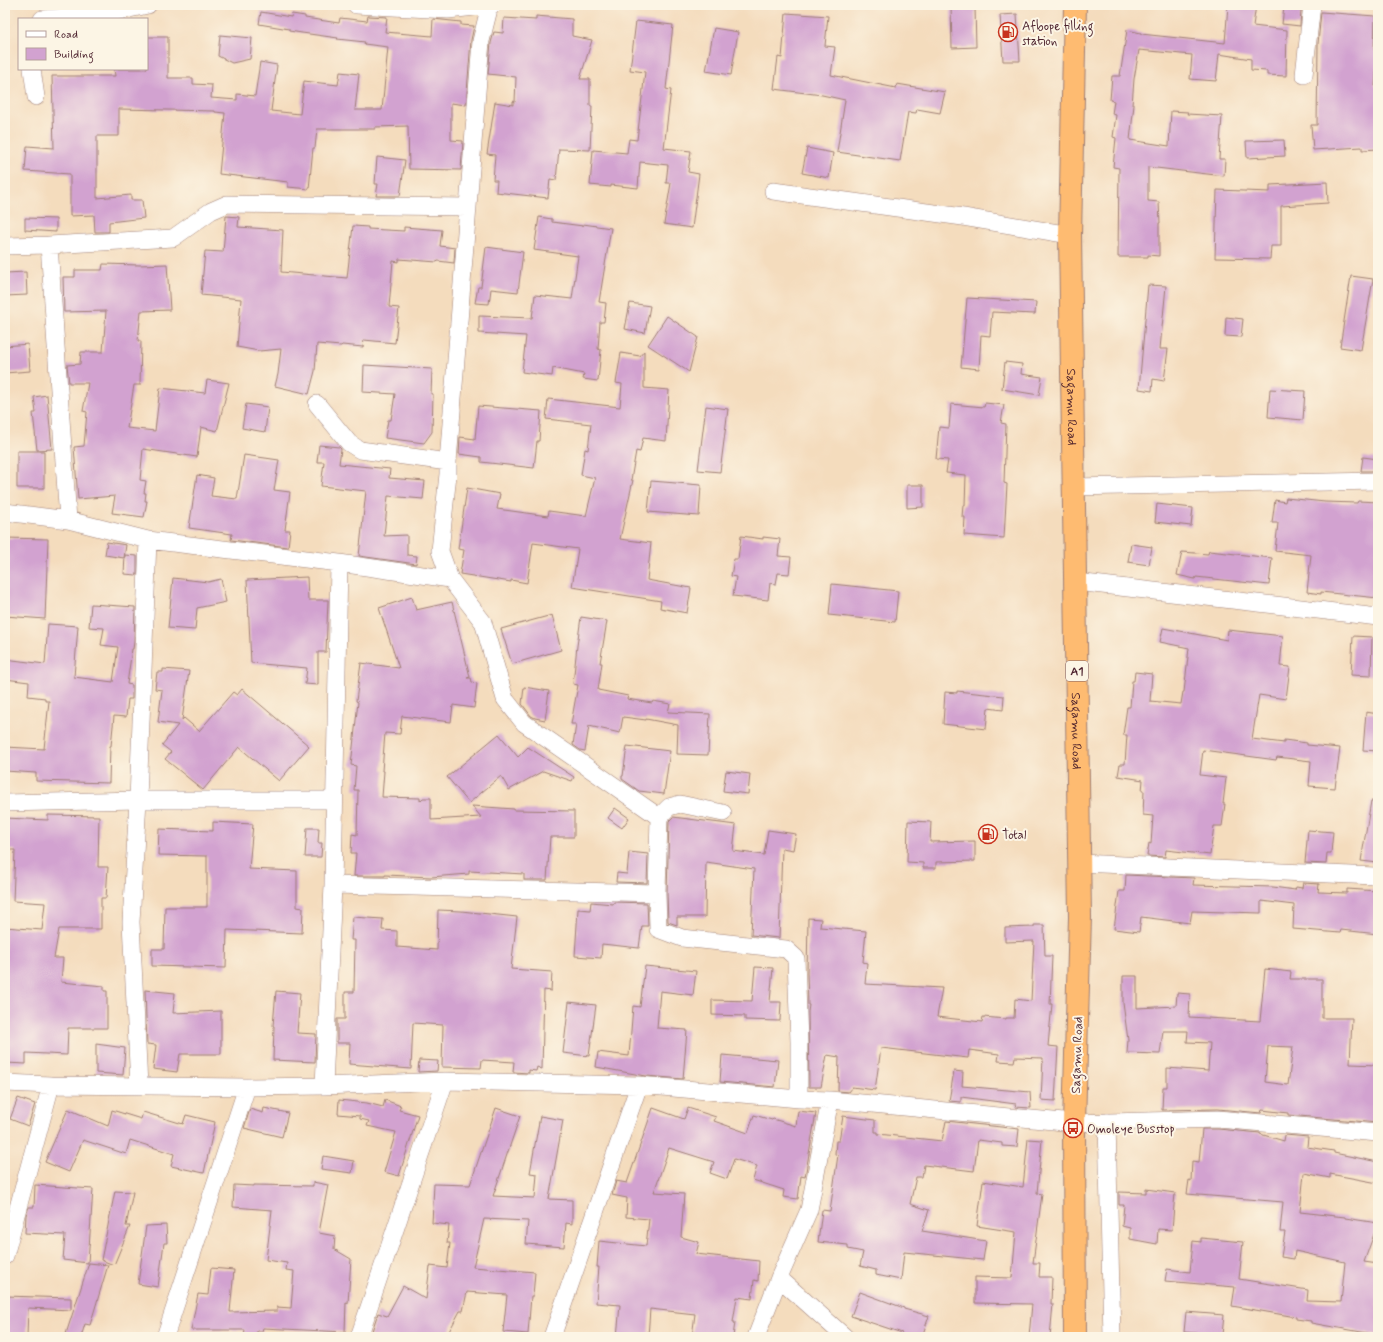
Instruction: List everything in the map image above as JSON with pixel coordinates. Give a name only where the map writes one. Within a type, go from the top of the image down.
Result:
[{"type":"highway","name":"Sagamu Road","points":[[1074,5],[1070,235],[1072,487],[1076,582],[1080,917],[1074,1122],[1075,1337]]},
{"type":"street","points":[[55,18],[106,14],[148,5]]},
{"type":"street","points":[[356,5],[448,10],[491,5],[480,41],[448,474],[440,551],[450,579],[483,622],[505,699],[524,723],[659,817]]},
{"type":"street","points":[[1304,74],[1312,5]]},
{"type":"street","points":[[32,70],[36,97]]},
{"type":"street","points":[[772,191],[963,217],[1070,235]]},
{"type":"street","points":[[5,246],[173,238],[211,211],[227,204],[468,207]]},
{"type":"street","points":[[49,245],[68,520]]},
{"type":"street","points":[[317,404],[349,443],[360,450],[448,462]]},
{"type":"street","points":[[1072,487],[1378,481]]},
{"type":"street","points":[[5,512],[68,520],[148,540],[339,562],[450,579]]},
{"type":"street","points":[[138,1086],[131,922],[138,800],[148,540]]},
{"type":"street","points":[[324,1086],[333,885],[339,562]]},
{"type":"street","points":[[1076,582],[1378,617]]},
{"type":"street","points":[[5,803],[138,800],[334,800]]},
{"type":"street","points":[[723,813],[680,804],[669,807],[659,817],[656,893],[658,929],[682,938],[786,949],[796,958],[799,1042],[798,1099]]},
{"type":"street","points":[[1079,863],[1375,876]]},
{"type":"street","points":[[333,885],[656,893]]},
{"type":"street","points":[[359,1337],[445,1081]]},
{"type":"street","points":[[5,1083],[51,1085],[247,1087],[324,1086],[445,1081],[639,1085],[798,1099],[830,1100],[1074,1122],[1218,1119],[1378,1133]]},
{"type":"street","points":[[5,1256],[51,1085]]},
{"type":"street","points":[[552,1337],[639,1085]]},
{"type":"street","points":[[165,1337],[247,1087]]},
{"type":"street","points":[[756,1337],[779,1278],[809,1210],[830,1100]]},
{"type":"street","points":[[1107,1122],[1112,1337]]},
{"type":"street","points":[[779,1278],[845,1337]]},
{"type":"building","points":[[951,5],[963,5],[963,9],[975,8],[976,47],[952,48]]},
{"type":"building","points":[[1228,5],[1256,5],[1253,26],[1287,30],[1286,76],[1267,75],[1267,71],[1251,70],[1251,59],[1219,54],[1216,81],[1190,79],[1192,55],[1139,50],[1134,79],[1132,105],[1134,105],[1130,140],[1169,146],[1171,111],[1188,112],[1187,114],[1222,116],[1219,159],[1225,159],[1224,176],[1148,167],[1148,201],[1159,202],[1159,256],[1148,255],[1148,257],[1118,257],[1119,168],[1113,167],[1116,138],[1113,137],[1116,115],[1112,114],[1114,101],[1110,100],[1112,76],[1120,76],[1127,30],[1141,34],[1225,43]]},
{"type":"building","points":[[1284,7],[1299,8],[1298,10],[1301,10],[1300,26],[1282,24]]},
{"type":"building","points":[[261,12],[291,17],[292,14],[305,16],[305,18],[339,23],[340,18],[367,21],[368,16],[387,17],[385,32],[432,36],[433,19],[461,22],[461,25],[474,26],[471,40],[466,105],[451,103],[451,140],[463,141],[461,170],[409,169],[408,126],[375,127],[375,129],[317,129],[315,148],[313,148],[309,189],[288,187],[288,182],[219,174],[225,113],[215,111],[119,109],[119,136],[97,136],[97,198],[131,195],[131,200],[142,200],[144,218],[109,222],[109,232],[95,232],[94,215],[70,216],[70,174],[25,171],[27,146],[54,148],[52,76],[115,76],[114,70],[148,70],[148,37],[168,37],[168,78],[193,78],[193,84],[212,85],[211,98],[237,100],[237,94],[255,96],[260,62],[277,65],[271,111],[300,114],[304,81],[338,85],[340,72],[359,74],[355,110],[382,110],[388,47],[364,44],[365,42],[289,31],[289,29],[259,24]]},
{"type":"building","points":[[1321,12],[1375,16],[1374,50],[1378,51],[1375,86],[1378,86],[1378,149],[1362,150],[1362,147],[1313,150],[1311,125],[1317,125],[1318,44]]},
{"type":"building","points":[[786,13],[828,16],[825,46],[835,47],[831,75],[896,88],[897,84],[945,92],[940,113],[917,109],[916,113],[908,112],[900,161],[837,152],[845,100],[822,95],[774,89],[778,57],[782,58]]},
{"type":"building","points":[[1017,14],[1020,61],[1003,61],[1000,15]]},
{"type":"building","points":[[536,16],[572,19],[572,36],[592,40],[580,79],[590,79],[590,106],[592,106],[590,150],[559,149],[556,180],[550,179],[548,198],[496,192],[497,180],[493,180],[495,155],[487,154],[495,102],[513,105],[513,101],[515,102],[516,77],[488,74],[491,43],[494,32],[503,33],[504,18],[536,20]]},
{"type":"building","points":[[636,21],[673,25],[666,89],[671,90],[664,148],[691,151],[688,172],[699,174],[692,228],[664,224],[671,183],[666,183],[668,165],[640,162],[638,188],[611,185],[611,187],[590,185],[593,150],[627,153],[629,139],[637,140],[645,72],[630,70]]},
{"type":"building","points":[[714,28],[738,32],[731,75],[706,71]]},
{"type":"building","points":[[220,35],[252,38],[250,59],[232,63],[218,56]]},
{"type":"building","points":[[1284,140],[1285,156],[1247,158],[1246,141]]},
{"type":"building","points":[[807,148],[833,153],[829,178],[802,173]]},
{"type":"building","points":[[377,157],[405,160],[400,196],[376,196],[378,184],[375,184]]},
{"type":"building","points":[[1327,182],[1328,203],[1281,206],[1281,246],[1271,246],[1270,259],[1215,258],[1217,190],[1270,192],[1270,185]]},
{"type":"building","points":[[226,216],[239,217],[238,227],[283,230],[281,272],[347,278],[353,226],[368,227],[368,229],[404,231],[404,227],[442,230],[440,246],[455,248],[454,263],[399,259],[399,262],[393,261],[389,307],[399,308],[395,343],[364,340],[363,347],[317,344],[315,371],[309,394],[275,386],[281,349],[259,351],[237,347],[241,299],[201,295],[205,251],[223,252]]},
{"type":"building","points":[[539,217],[552,219],[552,222],[611,228],[599,302],[606,303],[604,322],[600,322],[598,349],[601,350],[598,381],[583,379],[584,374],[553,368],[552,376],[522,372],[526,336],[479,333],[479,316],[532,318],[535,295],[572,299],[578,256],[534,250]]},
{"type":"building","points":[[25,218],[56,219],[56,232],[25,230]]},
{"type":"building","points":[[486,247],[523,252],[518,292],[491,289],[489,304],[475,303],[478,287],[481,287]]},
{"type":"building","points":[[103,264],[167,264],[170,310],[141,311],[138,341],[141,341],[140,385],[134,385],[127,428],[155,431],[160,388],[205,393],[207,380],[229,383],[217,431],[201,427],[197,457],[143,449],[140,480],[146,481],[144,493],[146,493],[145,501],[147,501],[144,517],[112,513],[115,496],[78,499],[74,447],[84,446],[87,412],[83,411],[88,383],[69,383],[67,365],[80,364],[81,352],[103,352],[106,311],[64,312],[63,277],[75,277],[75,270],[102,270]]},
{"type":"building","points":[[26,272],[27,295],[5,296],[5,273]]},
{"type":"building","points":[[1351,276],[1373,279],[1361,350],[1340,347]]},
{"type":"building","points":[[1148,285],[1166,286],[1160,349],[1168,349],[1164,381],[1153,379],[1152,391],[1139,389]]},
{"type":"building","points":[[967,298],[1036,302],[1035,314],[992,312],[990,336],[981,335],[979,369],[961,367]]},
{"type":"building","points":[[630,303],[650,306],[645,333],[625,329]]},
{"type":"building","points":[[667,316],[698,337],[689,372],[648,345]]},
{"type":"building","points":[[1226,317],[1243,319],[1241,337],[1225,336]]},
{"type":"building","points":[[28,344],[30,371],[5,373],[5,346]]},
{"type":"building","points":[[644,351],[644,388],[669,390],[666,441],[643,438],[640,452],[636,451],[631,480],[633,480],[620,539],[651,543],[647,580],[691,588],[687,613],[660,608],[661,601],[572,587],[578,549],[533,543],[527,583],[460,574],[464,550],[458,549],[467,488],[500,494],[497,509],[548,516],[549,511],[586,516],[595,478],[581,475],[585,449],[588,450],[591,424],[546,419],[548,399],[620,407],[622,384],[616,383],[621,353],[640,356]]},
{"type":"building","points":[[1005,362],[1022,364],[1021,374],[1042,377],[1039,395],[1002,389]]},
{"type":"building","points":[[364,365],[432,369],[432,432],[424,443],[385,438],[388,420],[391,420],[395,394],[363,392]]},
{"type":"building","points":[[1270,389],[1305,391],[1303,420],[1268,417]]},
{"type":"building","points":[[47,395],[52,449],[37,450],[33,413],[36,413],[34,397]]},
{"type":"building","points":[[985,403],[1004,405],[1001,423],[1006,424],[1004,483],[1007,484],[1004,538],[964,535],[965,517],[962,517],[963,505],[965,505],[966,475],[946,473],[948,460],[936,459],[939,427],[949,428],[951,404],[984,407]]},
{"type":"building","points":[[246,404],[268,407],[265,432],[242,428]]},
{"type":"building","points":[[478,406],[541,411],[539,441],[537,441],[534,468],[481,462],[481,457],[459,454],[460,437],[475,439]]},
{"type":"building","points":[[706,406],[728,409],[720,472],[698,470]]},
{"type":"building","points":[[319,445],[339,447],[341,449],[339,464],[390,469],[389,478],[425,481],[423,499],[388,496],[384,536],[407,535],[407,555],[417,556],[416,564],[359,556],[366,491],[321,486],[324,462],[317,462]]},
{"type":"building","points":[[17,451],[44,451],[44,488],[17,488]]},
{"type":"building","points":[[244,455],[279,460],[274,490],[290,492],[285,530],[290,530],[288,547],[231,540],[232,534],[189,528],[197,475],[214,478],[211,496],[237,499]]},
{"type":"building","points":[[1363,457],[1378,459],[1378,471],[1361,471]]},
{"type":"building","points":[[651,481],[701,485],[699,516],[648,512]]},
{"type":"building","points":[[907,485],[923,485],[923,507],[907,508]]},
{"type":"building","points":[[1286,498],[1325,502],[1378,502],[1378,598],[1307,592],[1311,555],[1275,551],[1278,523],[1272,523],[1275,500],[1285,502]]},
{"type":"building","points":[[1157,504],[1193,508],[1191,526],[1155,522]]},
{"type":"building","points":[[741,536],[763,539],[763,537],[780,539],[778,556],[791,557],[789,574],[778,573],[776,584],[770,583],[768,600],[733,596],[736,577],[731,576],[734,559],[738,559]]},
{"type":"building","points":[[5,538],[48,539],[45,619],[5,616]]},
{"type":"building","points":[[107,542],[126,545],[124,558],[105,555]]},
{"type":"building","points":[[1131,544],[1152,547],[1149,565],[1128,562]]},
{"type":"building","points":[[1209,551],[1272,558],[1269,585],[1196,577],[1195,579],[1177,575],[1182,552],[1208,554]]},
{"type":"building","points":[[125,555],[137,556],[137,575],[124,574]]},
{"type":"building","points":[[307,577],[308,600],[328,600],[326,652],[318,652],[318,685],[305,684],[307,668],[251,663],[247,580]]},
{"type":"building","points":[[173,578],[208,582],[221,579],[226,602],[197,608],[195,630],[168,628]]},
{"type":"building","points":[[832,584],[898,591],[895,622],[829,615]]},
{"type":"building","points":[[412,597],[416,610],[452,602],[470,677],[467,678],[471,678],[472,682],[477,683],[474,708],[453,705],[451,722],[402,716],[400,734],[385,733],[382,771],[384,771],[382,797],[420,798],[420,801],[423,798],[431,798],[431,820],[481,817],[472,806],[514,810],[574,811],[574,837],[550,837],[547,880],[524,880],[524,874],[469,871],[469,874],[431,877],[385,875],[354,876],[356,853],[351,853],[352,834],[357,835],[358,790],[354,790],[356,766],[351,765],[358,702],[356,701],[361,663],[399,668],[379,608]]},
{"type":"building","points":[[91,604],[135,607],[134,642],[127,684],[132,685],[132,699],[128,699],[126,717],[114,716],[110,746],[109,783],[36,781],[36,773],[5,771],[5,747],[44,749],[49,701],[45,701],[45,698],[28,696],[29,682],[5,679],[5,659],[45,664],[48,624],[78,626],[74,677],[113,682],[118,647],[101,645],[104,628],[89,627]]},
{"type":"building","points":[[552,615],[561,650],[512,664],[501,629]]},
{"type":"building","points":[[581,617],[607,621],[600,663],[602,663],[598,690],[628,696],[627,699],[670,704],[668,712],[710,714],[708,755],[677,754],[678,725],[646,719],[623,717],[620,733],[589,726],[585,751],[580,750],[573,745],[576,724],[571,724],[578,685],[573,684]]},
{"type":"building","points":[[1163,628],[1227,640],[1228,630],[1283,636],[1280,666],[1290,667],[1286,699],[1259,695],[1252,739],[1284,743],[1284,740],[1307,743],[1307,745],[1340,748],[1335,788],[1309,786],[1311,761],[1277,757],[1276,760],[1203,750],[1200,775],[1226,778],[1222,826],[1214,826],[1210,855],[1166,850],[1165,857],[1147,856],[1149,843],[1151,844],[1153,816],[1143,815],[1143,780],[1118,776],[1120,764],[1125,764],[1127,735],[1123,735],[1127,707],[1130,707],[1132,681],[1134,681],[1135,672],[1152,674],[1150,701],[1181,704],[1184,692],[1189,648],[1160,642]]},
{"type":"building","points":[[1353,636],[1372,637],[1371,676],[1351,675]]},
{"type":"building","points":[[163,669],[189,671],[182,720],[184,718],[199,731],[233,692],[237,695],[242,689],[309,746],[279,781],[239,747],[203,790],[165,759],[171,752],[162,745],[178,725],[158,722],[162,690],[155,689],[157,672],[163,672]]},
{"type":"building","points":[[524,687],[549,691],[545,720],[531,716],[522,704]]},
{"type":"building","points":[[957,691],[1004,696],[1003,710],[988,708],[986,729],[943,724],[945,692],[957,693]]},
{"type":"building","points":[[1366,712],[1378,714],[1378,751],[1363,750]]},
{"type":"building","points":[[499,734],[518,757],[528,747],[574,777],[572,781],[543,771],[509,790],[501,776],[469,803],[447,777]]},
{"type":"building","points":[[627,746],[670,751],[664,794],[639,791],[622,779]]},
{"type":"building","points":[[726,771],[750,774],[748,794],[723,791]]},
{"type":"building","points":[[1371,801],[1378,802],[1378,863],[1361,861]]},
{"type":"building","points":[[615,808],[629,818],[622,828],[608,818]]},
{"type":"building","points":[[48,815],[99,816],[98,867],[108,867],[106,898],[101,898],[101,929],[59,929],[54,958],[63,958],[61,982],[104,986],[104,991],[107,991],[107,1028],[68,1028],[67,1055],[26,1053],[26,1064],[5,1063],[5,927],[42,930],[45,903],[13,901],[15,850],[5,850],[5,818],[48,820]]},
{"type":"building","points":[[673,817],[736,825],[733,851],[764,855],[768,830],[796,834],[793,850],[782,848],[779,938],[751,935],[754,869],[706,862],[705,917],[677,917],[677,925],[668,922],[667,893],[669,821]]},
{"type":"building","points":[[908,821],[931,822],[930,842],[975,841],[975,861],[936,862],[936,868],[923,868],[923,863],[907,862]]},
{"type":"building","points":[[213,822],[253,824],[249,869],[297,871],[297,907],[303,908],[302,933],[227,930],[226,968],[152,966],[152,949],[164,949],[165,907],[207,907],[207,856],[158,855],[159,829],[213,831]]},
{"type":"building","points":[[307,828],[319,828],[318,843],[322,843],[321,857],[305,857]]},
{"type":"building","points":[[1308,830],[1333,832],[1331,853],[1327,853],[1326,864],[1305,863]]},
{"type":"building","points":[[629,852],[648,854],[647,883],[616,882],[617,873],[627,874]]},
{"type":"building","points":[[1126,875],[1194,878],[1193,885],[1273,887],[1295,890],[1296,887],[1302,888],[1303,883],[1319,884],[1318,892],[1347,893],[1347,889],[1378,891],[1378,934],[1341,930],[1340,933],[1293,929],[1294,905],[1261,901],[1261,913],[1192,911],[1190,923],[1141,917],[1139,932],[1114,929],[1119,891],[1125,891]]},
{"type":"building","points":[[591,902],[613,904],[614,902],[647,903],[648,926],[642,926],[639,948],[602,944],[601,958],[575,956],[578,909],[590,910]]},
{"type":"building","points":[[438,910],[517,917],[511,969],[552,972],[551,991],[544,990],[542,1069],[537,1067],[536,1071],[529,1070],[529,1073],[513,1072],[514,1062],[482,1060],[481,1068],[442,1067],[443,1025],[413,1023],[411,1069],[349,1064],[350,1043],[337,1043],[337,1019],[345,1019],[345,992],[354,992],[355,940],[351,940],[353,917],[383,919],[382,930],[397,931],[397,947],[437,950]]},
{"type":"building","points":[[808,918],[821,919],[820,927],[866,931],[863,962],[867,963],[865,984],[942,988],[937,1017],[982,1022],[983,1017],[1006,1019],[1014,1018],[1015,999],[1031,1001],[1034,941],[1005,942],[1005,928],[1034,927],[1034,925],[1044,925],[1045,956],[1052,956],[1050,1004],[1052,1004],[1048,1046],[1058,1047],[1055,1101],[1041,1100],[1043,1058],[1015,1057],[1014,1062],[998,1061],[999,1054],[969,1050],[968,1058],[881,1048],[875,1090],[852,1087],[848,1092],[838,1091],[839,1057],[827,1055],[821,1087],[809,1087],[809,1005],[807,973]]},
{"type":"building","points":[[645,966],[696,971],[693,995],[660,991],[657,1028],[687,1030],[683,1079],[646,1076],[596,1067],[598,1052],[629,1056],[633,1006],[640,1007]]},
{"type":"building","points":[[755,967],[773,968],[770,1002],[781,1002],[780,1021],[745,1020],[745,1016],[712,1015],[712,1000],[752,1001]]},
{"type":"building","points":[[1265,969],[1291,972],[1290,979],[1322,979],[1322,1018],[1352,1018],[1350,1064],[1378,1065],[1378,1123],[1288,1115],[1288,1113],[1262,1110],[1261,1113],[1218,1109],[1162,1110],[1163,1087],[1167,1087],[1167,1068],[1208,1071],[1210,1043],[1187,1042],[1188,1031],[1163,1031],[1160,1054],[1127,1053],[1128,1040],[1123,1003],[1123,976],[1137,976],[1137,1008],[1176,1006],[1177,993],[1190,994],[1189,1017],[1260,1021]],"holes":[[[1268,1046],[1293,1047],[1288,1085],[1265,1082]]]},
{"type":"building","points":[[145,990],[175,993],[173,1013],[221,1011],[221,1054],[180,1054],[177,1072],[153,1069],[156,1045],[147,1044]]},
{"type":"building","points":[[276,991],[300,993],[297,1033],[316,1034],[315,1062],[273,1060],[273,1026]]},
{"type":"building","points":[[569,1002],[596,1005],[589,1056],[563,1053]]},
{"type":"building","points":[[96,1044],[125,1048],[123,1075],[96,1073]]},
{"type":"building","points":[[722,1055],[778,1060],[775,1087],[720,1082]]},
{"type":"building","points":[[419,1060],[438,1061],[437,1071],[418,1072]]},
{"type":"building","points":[[954,1071],[963,1072],[962,1086],[1030,1092],[1031,1108],[1015,1107],[1016,1104],[961,1097],[961,1102],[949,1101]]},
{"type":"building","points":[[18,1098],[35,1104],[28,1126],[10,1119]]},
{"type":"building","points":[[339,1100],[367,1103],[383,1107],[385,1100],[401,1106],[399,1110],[418,1115],[399,1176],[384,1172],[396,1132],[367,1126],[369,1121],[360,1119],[360,1116],[338,1114]]},
{"type":"building","points":[[264,1108],[288,1113],[282,1137],[244,1128],[250,1109],[263,1113]]},
{"type":"building","points":[[496,1108],[520,1116],[493,1196],[535,1198],[537,1174],[530,1173],[540,1116],[563,1120],[549,1199],[572,1200],[572,1224],[566,1223],[564,1247],[526,1244],[528,1221],[484,1219],[473,1267],[535,1272],[533,1296],[531,1296],[528,1334],[503,1332],[507,1295],[467,1292],[463,1311],[460,1311],[446,1337],[370,1337],[378,1313],[387,1316],[403,1286],[426,1299],[430,1266],[447,1268],[450,1243],[447,1243],[449,1225],[432,1223],[434,1184],[470,1185]]},
{"type":"building","points":[[653,1108],[684,1119],[688,1108],[716,1117],[714,1121],[748,1133],[754,1115],[796,1126],[798,1111],[816,1113],[805,1177],[801,1176],[798,1199],[783,1197],[784,1190],[753,1180],[757,1166],[734,1159],[727,1179],[710,1173],[714,1162],[669,1148],[654,1192],[684,1194],[681,1237],[699,1242],[696,1254],[759,1261],[758,1281],[754,1280],[752,1299],[737,1297],[733,1322],[735,1322],[733,1337],[692,1337],[695,1314],[650,1309],[648,1337],[617,1337],[620,1305],[596,1303],[599,1267],[597,1267],[599,1241],[646,1246],[649,1219],[626,1217],[627,1198],[612,1195],[616,1181],[627,1183]]},
{"type":"building","points":[[68,1109],[108,1126],[112,1110],[141,1119],[143,1112],[183,1124],[186,1115],[215,1122],[204,1173],[171,1166],[174,1154],[130,1140],[126,1154],[83,1140],[69,1172],[45,1162]]},
{"type":"building","points":[[843,1116],[875,1120],[875,1132],[878,1132],[878,1134],[942,1141],[946,1121],[1019,1129],[1017,1147],[1002,1146],[1002,1143],[978,1140],[974,1171],[924,1165],[922,1177],[916,1177],[910,1204],[929,1210],[922,1231],[986,1241],[983,1260],[904,1252],[901,1280],[876,1275],[876,1270],[860,1266],[863,1252],[848,1249],[848,1245],[818,1242],[822,1210],[830,1211],[838,1155],[835,1154],[836,1141],[839,1141]]},
{"type":"building","points":[[1202,1129],[1260,1133],[1284,1141],[1285,1135],[1308,1137],[1307,1147],[1334,1151],[1334,1153],[1378,1162],[1378,1183],[1330,1174],[1330,1178],[1304,1173],[1300,1212],[1345,1217],[1378,1223],[1364,1262],[1378,1264],[1378,1335],[1311,1323],[1311,1321],[1296,1319],[1296,1317],[1232,1306],[1235,1287],[1165,1281],[1167,1269],[1190,1272],[1193,1241],[1201,1242],[1201,1238],[1243,1242],[1239,1279],[1308,1290],[1307,1301],[1341,1302],[1345,1262],[1295,1251],[1294,1259],[1281,1257],[1285,1232],[1280,1232],[1283,1202],[1187,1194],[1189,1180],[1191,1181],[1192,1161],[1199,1162]]},
{"type":"building","points":[[1028,1139],[1042,1140],[1037,1193],[1042,1194],[1033,1263],[1040,1263],[1039,1277],[1052,1277],[1051,1304],[1053,1304],[1050,1337],[1029,1337],[1032,1304],[975,1303],[975,1277],[1012,1278],[1016,1232],[977,1226],[983,1181],[1023,1187]]},
{"type":"building","points":[[323,1156],[354,1161],[352,1173],[321,1169]]},
{"type":"building","points":[[313,1182],[328,1185],[319,1233],[335,1236],[334,1249],[351,1259],[348,1303],[346,1302],[345,1332],[263,1328],[262,1331],[257,1331],[257,1337],[244,1337],[245,1330],[191,1330],[198,1294],[208,1295],[211,1268],[234,1270],[230,1312],[277,1311],[277,1307],[291,1308],[294,1271],[286,1270],[287,1263],[266,1260],[272,1210],[233,1207],[234,1185],[313,1186]]},
{"type":"building","points":[[35,1185],[93,1189],[88,1263],[63,1260],[65,1235],[25,1233],[26,1215],[29,1207],[34,1207]]},
{"type":"building","points":[[1146,1189],[1175,1193],[1172,1230],[1158,1229],[1157,1244],[1130,1239],[1130,1228],[1122,1226],[1124,1205],[1119,1205],[1119,1192],[1146,1193]]},
{"type":"building","points":[[115,1191],[133,1192],[126,1226],[130,1226],[114,1265],[101,1260]]},
{"type":"building","points":[[166,1225],[167,1243],[164,1243],[158,1287],[138,1284],[146,1226]]},
{"type":"building","points":[[89,1263],[108,1265],[90,1325],[85,1324],[81,1337],[65,1337]]},
{"type":"building","points":[[860,1292],[904,1309],[929,1316],[922,1337],[901,1337],[902,1333],[851,1316]]},
{"type":"building","points":[[5,1296],[71,1298],[71,1310],[28,1308],[27,1337],[5,1337]]},
{"type":"building","points":[[1186,1312],[1224,1315],[1222,1335],[1184,1332]]},
{"type":"place","name":"Afbope filling station","points":[[1008,32]]},
{"type":"place","name":"Total","points":[[988,834]]},
{"type":"place","name":"Omoleye Busstop","points":[[1073,1128]]}]
